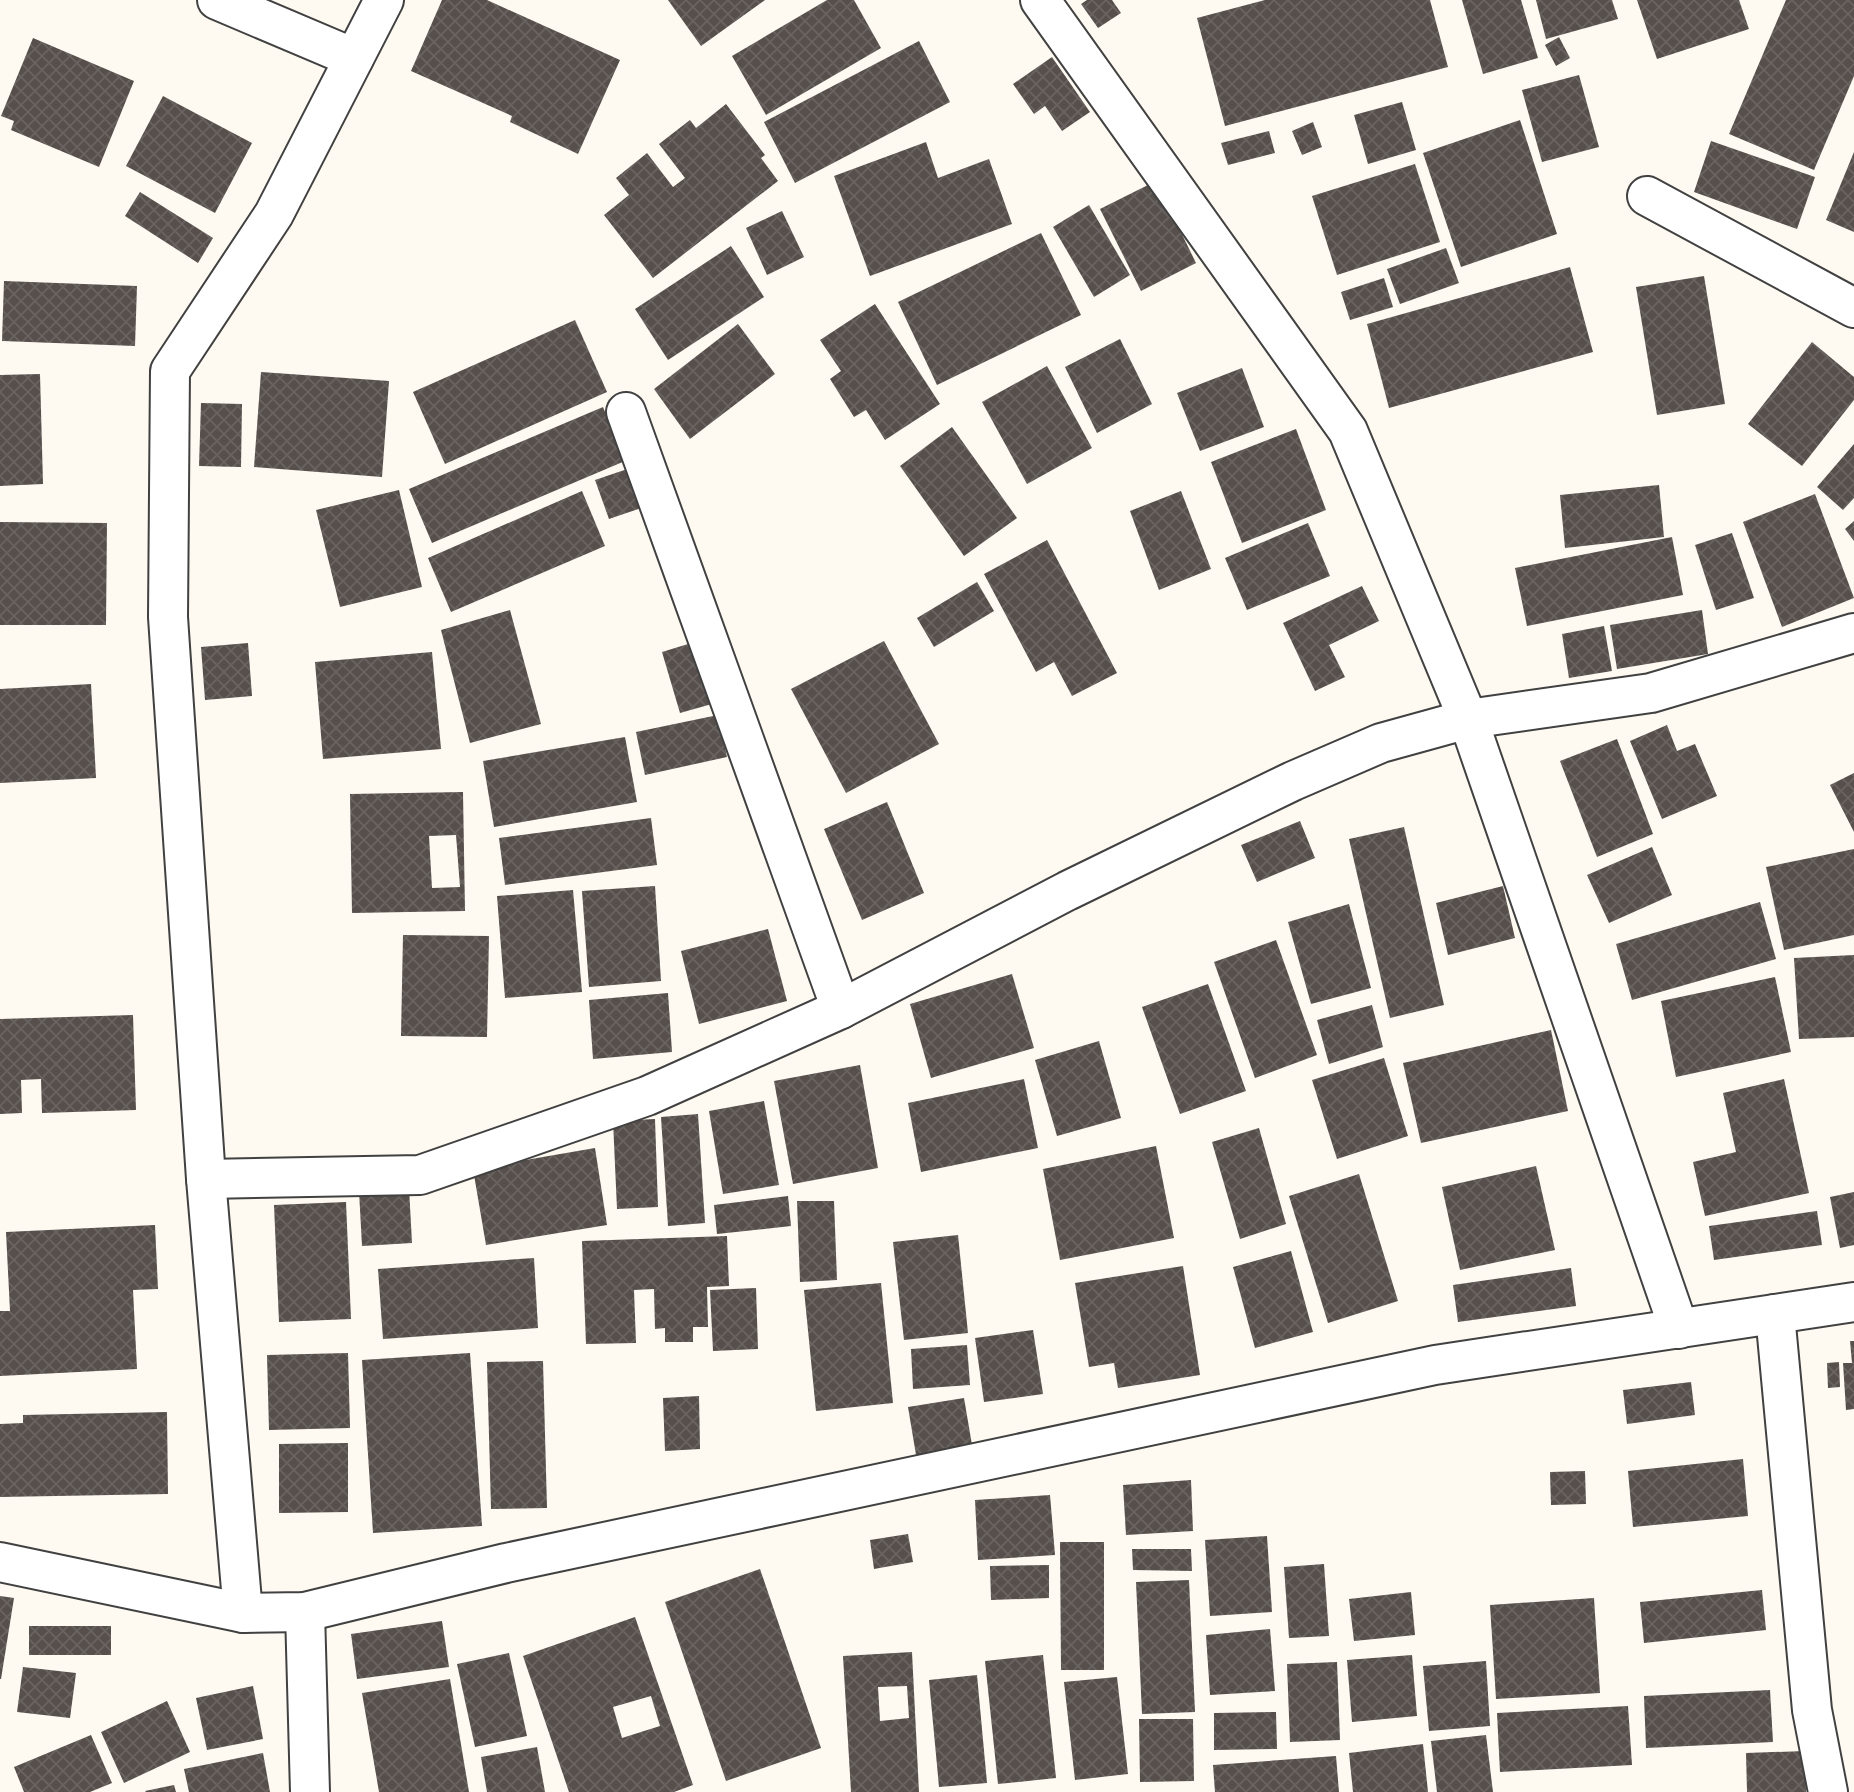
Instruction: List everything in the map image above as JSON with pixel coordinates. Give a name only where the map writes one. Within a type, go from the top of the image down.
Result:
[{"type":"street","points":[[217,0],[355,58]]},
{"type":"street","points":[[243,1613],[206,1179],[168,617],[170,371],[274,214],[384,0]]},
{"type":"street","points":[[1040,0],[1348,431],[1468,719],[1679,1329]]},
{"type":"street","points":[[1647,196],[1854,308]]},
{"type":"street","points":[[626,412],[841,1009]]},
{"type":"street","points":[[206,1179],[420,1175],[647,1096],[841,1009],[1067,891],[1293,780],[1381,743],[1468,719],[1651,693],[1854,633]]},
{"type":"street","points":[[0,1562],[243,1613],[306,1612],[506,1563],[1422,1368],[1854,1302]]},
{"type":"street","points":[[1775,1314],[1812,1710],[1828,1792]]},
{"type":"street","points":[[306,1612],[310,1792]]},
{"type":"building","points":[[442,0],[487,0],[620,60],[578,154],[510,122],[512,116],[411,71]]},
{"type":"building","points":[[668,0],[765,0],[701,46]]},
{"type":"building","points":[[827,0],[854,0],[881,48],[766,115],[732,56]]},
{"type":"building","points":[[1087,0],[1112,0],[1121,13],[1098,28],[1081,4]]},
{"type":"building","points":[[1265,0],[1430,0],[1448,67],[1225,126],[1197,18]]},
{"type":"building","points":[[1462,0],[1521,0],[1538,58],[1483,74]]},
{"type":"building","points":[[1536,0],[1612,0],[1618,19],[1546,39]]},
{"type":"building","points":[[1637,0],[1739,0],[1749,29],[1657,59]]},
{"type":"building","points":[[1786,0],[1854,0],[1854,76],[1814,170],[1729,134]]},
{"type":"building","points":[[1559,37],[1570,58],[1556,66],[1545,45]]},
{"type":"building","points":[[33,38],[134,81],[99,167],[11,130],[14,121],[1,116]]},
{"type":"building","points":[[919,41],[950,102],[795,183],[764,122]]},
{"type":"building","points":[[1052,57],[1090,112],[1062,131],[1045,106],[1034,114],[1013,84]]},
{"type":"building","points":[[1579,75],[1599,147],[1542,162],[1522,90]]},
{"type":"building","points":[[163,96],[252,143],[215,213],[126,166]]},
{"type":"building","points":[[1402,102],[1416,150],[1368,164],[1354,115]]},
{"type":"building","points":[[726,104],[765,155],[761,158],[778,181],[653,278],[604,215],[629,195],[616,178],[647,153],[673,187],[685,178],[659,144],[690,120],[696,128]]},
{"type":"building","points":[[1520,120],[1557,234],[1461,267],[1423,153]]},
{"type":"building","points":[[1313,122],[1322,147],[1302,155],[1292,131]]},
{"type":"building","points":[[1269,131],[1275,153],[1228,165],[1221,143]]},
{"type":"building","points":[[1711,141],[1815,177],[1797,229],[1694,192]]},
{"type":"building","points":[[926,142],[938,178],[989,159],[1012,224],[870,276],[834,176]]},
{"type":"building","points":[[1854,152],[1854,232],[1826,220]]},
{"type":"building","points":[[1415,164],[1440,242],[1337,275],[1312,196]]},
{"type":"building","points":[[1156,181],[1196,263],[1141,291],[1100,209]]},
{"type":"building","points":[[140,192],[213,238],[198,263],[125,216]]},
{"type":"building","points":[[1089,205],[1130,275],[1094,297],[1053,227]]},
{"type":"building","points":[[782,211],[804,257],[767,275],[746,228]]},
{"type":"building","points":[[1041,233],[1081,315],[937,385],[898,302]]},
{"type":"building","points":[[731,246],[764,297],[668,360],[635,309]]},
{"type":"building","points":[[1446,248],[1459,283],[1400,304],[1387,269]]},
{"type":"building","points":[[1570,267],[1593,352],[1389,408],[1367,324]]},
{"type":"building","points":[[1704,276],[1725,404],[1657,415],[1636,287]]},
{"type":"building","points":[[1384,278],[1393,307],[1350,320],[1341,292]]},
{"type":"building","points":[[4,281],[137,286],[135,346],[2,341]]},
{"type":"building","points":[[875,304],[940,404],[885,440],[866,410],[854,417],[830,379],[841,371],[820,340]]},
{"type":"building","points":[[575,320],[607,392],[445,464],[413,392]]},
{"type":"building","points":[[738,324],[775,374],[690,439],[654,389]]},
{"type":"building","points":[[1120,339],[1152,404],[1097,433],[1065,367]]},
{"type":"building","points":[[1812,342],[1854,377],[1854,400],[1802,466],[1748,424]]},
{"type":"building","points":[[1047,366],[1092,448],[1027,484],[982,402]]},
{"type":"building","points":[[1242,368],[1264,427],[1200,451],[1177,393]]},
{"type":"building","points":[[261,372],[389,381],[382,477],[254,467]]},
{"type":"building","points":[[40,374],[43,484],[0,486],[0,375]]},
{"type":"building","points":[[201,403],[242,404],[241,467],[199,466]]},
{"type":"building","points":[[603,407],[625,461],[432,543],[409,489]]},
{"type":"building","points":[[952,427],[1017,518],[964,556],[900,466]]},
{"type":"building","points":[[1296,429],[1326,510],[1242,543],[1211,462]]},
{"type":"building","points":[[1854,444],[1854,498],[1843,510],[1817,487]]},
{"type":"building","points":[[636,466],[650,505],[609,519],[595,480]]},
{"type":"building","points":[[1659,485],[1664,537],[1565,548],[1560,495]]},
{"type":"building","points":[[399,490],[422,587],[340,607],[316,510]]},
{"type":"building","points":[[582,491],[605,546],[451,612],[428,558]]},
{"type":"building","points":[[1181,491],[1211,569],[1159,590],[1130,511]]},
{"type":"building","points":[[1815,494],[1854,598],[1782,627],[1743,522]]},
{"type":"building","points":[[1854,521],[1854,541],[1845,529]]},
{"type":"building","points":[[0,522],[107,523],[106,625],[0,625]]},
{"type":"building","points":[[1308,523],[1330,576],[1247,610],[1225,558]]},
{"type":"building","points":[[1732,533],[1754,598],[1716,610],[1695,545]]},
{"type":"building","points":[[1672,537],[1683,595],[1527,626],[1515,568]]},
{"type":"building","points":[[1047,540],[1117,673],[1072,696],[1054,662],[1036,672],[984,574]]},
{"type":"building","points":[[977,582],[994,611],[934,647],[917,618]]},
{"type":"building","points":[[1362,586],[1379,621],[1329,645],[1345,677],[1315,691],[1283,623]]},
{"type":"building","points":[[510,610],[541,724],[470,743],[441,630]]},
{"type":"building","points":[[1702,610],[1708,654],[1617,669],[1610,625]]},
{"type":"building","points":[[1604,626],[1612,671],[1569,678],[1562,634]]},
{"type":"building","points":[[701,640],[719,702],[680,713],[662,652]]},
{"type":"building","points":[[884,641],[939,744],[846,793],[791,689]]},
{"type":"building","points":[[248,643],[252,696],[205,700],[201,647]]},
{"type":"building","points":[[432,652],[441,749],[323,759],[315,662]]},
{"type":"building","points":[[91,684],[96,778],[0,783],[0,689]]},
{"type":"building","points":[[718,715],[727,757],[645,775],[636,732]]},
{"type":"building","points":[[1667,725],[1677,751],[1695,744],[1717,796],[1662,819],[1630,741]]},
{"type":"building","points":[[625,737],[637,802],[494,827],[483,761]]},
{"type":"building","points":[[1617,739],[1653,834],[1597,857],[1560,761]]},
{"type":"building","points":[[1854,773],[1854,832],[1830,785]]},
{"type":"building","points":[[463,792],[465,911],[352,913],[350,794]],"holes":[[[456,835],[460,887],[432,888],[429,836]]]},
{"type":"building","points":[[887,802],[924,893],[862,920],[824,829]]},
{"type":"building","points":[[651,818],[657,865],[505,885],[499,838]]},
{"type":"building","points":[[1300,821],[1315,858],[1257,882],[1241,845]]},
{"type":"building","points":[[1404,827],[1444,1005],[1390,1018],[1349,839]]},
{"type":"building","points":[[1652,847],[1672,895],[1609,923],[1587,875]]},
{"type":"building","points":[[1854,849],[1854,935],[1784,950],[1766,867]]},
{"type":"building","points":[[655,886],[661,981],[589,987],[582,891]]},
{"type":"building","points":[[1503,886],[1515,938],[1448,955],[1436,903]]},
{"type":"building","points":[[573,890],[582,992],[505,998],[497,896]]},
{"type":"building","points":[[1760,902],[1776,959],[1632,1000],[1616,944]]},
{"type":"building","points":[[1349,904],[1371,988],[1311,1004],[1288,922]]},
{"type":"building","points":[[768,929],[787,1001],[699,1024],[681,951]]},
{"type":"building","points":[[403,935],[489,936],[487,1037],[401,1036]]},
{"type":"building","points":[[1276,940],[1317,1055],[1255,1078],[1214,962]]},
{"type":"building","points":[[1854,955],[1854,1037],[1799,1039],[1794,958]]},
{"type":"building","points":[[1012,974],[1034,1048],[931,1078],[910,1004]]},
{"type":"building","points":[[1775,977],[1791,1052],[1676,1077],[1661,1001]]},
{"type":"building","points":[[1208,984],[1246,1091],[1180,1114],[1142,1007]]},
{"type":"building","points":[[668,993],[672,1052],[593,1059],[589,1000]]},
{"type":"building","points":[[1372,1005],[1383,1047],[1329,1064],[1317,1020]]},
{"type":"building","points":[[133,1015],[136,1110],[42,1113],[41,1079],[21,1080],[22,1113],[0,1114],[0,1019]]},
{"type":"building","points":[[1551,1030],[1568,1111],[1421,1143],[1403,1063]]},
{"type":"building","points":[[1099,1041],[1121,1118],[1057,1136],[1035,1060]]},
{"type":"building","points":[[1384,1058],[1408,1136],[1337,1159],[1312,1080]]},
{"type":"building","points":[[860,1065],[878,1168],[793,1184],[774,1081]]},
{"type":"building","points":[[1024,1079],[1038,1148],[921,1172],[908,1103]]},
{"type":"building","points":[[1784,1079],[1809,1193],[1705,1216],[1693,1162],[1736,1152],[1723,1093]]},
{"type":"building","points":[[764,1101],[779,1185],[723,1194],[709,1111]]},
{"type":"building","points":[[698,1114],[705,1223],[668,1226],[661,1117]]},
{"type":"building","points":[[655,1119],[658,1207],[617,1209],[613,1121]]},
{"type":"building","points":[[1259,1128],[1286,1224],[1240,1239],[1212,1142]]},
{"type":"building","points":[[1156,1146],[1174,1238],[1060,1260],[1043,1169]]},
{"type":"building","points":[[595,1148],[607,1225],[486,1245],[473,1169]]},
{"type":"building","points":[[1536,1166],[1555,1250],[1460,1270],[1442,1187]]},
{"type":"building","points":[[1359,1174],[1398,1301],[1328,1323],[1289,1196]]},
{"type":"building","points":[[409,1188],[412,1243],[362,1246],[359,1191]]},
{"type":"building","points":[[1854,1192],[1854,1245],[1840,1248],[1830,1197]]},
{"type":"building","points":[[788,1196],[791,1226],[717,1234],[714,1205]]},
{"type":"building","points":[[797,1201],[834,1201],[837,1280],[800,1282]]},
{"type":"building","points":[[346,1202],[351,1319],[279,1322],[274,1205]]},
{"type":"building","points":[[1817,1211],[1822,1245],[1714,1260],[1709,1226]]},
{"type":"building","points":[[155,1225],[158,1289],[133,1290],[137,1369],[0,1376],[0,1311],[10,1311],[6,1232]]},
{"type":"building","points":[[958,1235],[968,1333],[904,1340],[893,1242]]},
{"type":"building","points":[[727,1236],[729,1286],[707,1287],[708,1327],[693,1327],[693,1342],[665,1342],[665,1328],[655,1329],[654,1289],[634,1290],[636,1343],[586,1344],[582,1241]]},
{"type":"building","points":[[1291,1251],[1313,1332],[1255,1348],[1233,1267]]},
{"type":"building","points":[[534,1258],[538,1328],[383,1339],[378,1269]]},
{"type":"building","points":[[1183,1266],[1200,1375],[1118,1388],[1114,1363],[1089,1367],[1075,1283]]},
{"type":"building","points":[[1571,1268],[1576,1306],[1458,1322],[1453,1285]]},
{"type":"building","points":[[881,1283],[893,1403],[816,1411],[804,1290]]},
{"type":"building","points":[[756,1288],[758,1349],[713,1351],[710,1290]]},
{"type":"building","points":[[1033,1330],[1043,1394],[984,1402],[975,1338]]},
{"type":"building","points":[[1850,1341],[1854,1341],[1854,1409],[1846,1410],[1843,1363],[1852,1363]]},
{"type":"building","points":[[967,1345],[970,1385],[913,1389],[911,1349]]},
{"type":"building","points":[[348,1353],[350,1428],[269,1430],[267,1355]]},
{"type":"building","points":[[470,1353],[482,1526],[373,1533],[362,1360]]},
{"type":"building","points":[[543,1361],[547,1508],[491,1509],[487,1362]]},
{"type":"building","points":[[1839,1362],[1840,1387],[1828,1388],[1827,1363]]},
{"type":"building","points":[[1691,1382],[1695,1415],[1627,1424],[1623,1390]]},
{"type":"building","points":[[699,1396],[700,1449],[665,1451],[663,1398]]},
{"type":"building","points":[[964,1398],[972,1445],[916,1455],[908,1407]]},
{"type":"building","points":[[167,1412],[168,1494],[0,1497],[0,1424],[23,1423],[23,1415]]},
{"type":"building","points":[[348,1443],[348,1512],[279,1513],[279,1444]]},
{"type":"building","points":[[1743,1459],[1748,1516],[1633,1527],[1628,1471]]},
{"type":"building","points":[[1585,1471],[1586,1504],[1551,1505],[1550,1472]]},
{"type":"building","points":[[1191,1480],[1193,1531],[1126,1535],[1123,1485]]},
{"type":"building","points":[[1050,1495],[1055,1555],[978,1560],[975,1500]]},
{"type":"building","points":[[908,1534],[913,1562],[874,1569],[870,1540]]},
{"type":"building","points":[[1267,1536],[1272,1612],[1210,1616],[1205,1540]]},
{"type":"building","points":[[1060,1542],[1104,1542],[1104,1670],[1061,1670]]},
{"type":"building","points":[[1132,1549],[1191,1549],[1192,1571],[1133,1570]]},
{"type":"building","points":[[1324,1564],[1329,1636],[1289,1638],[1284,1567]]},
{"type":"building","points":[[1049,1565],[1049,1598],[991,1600],[990,1566]]},
{"type":"building","points":[[760,1569],[821,1748],[726,1781],[665,1602]]},
{"type":"building","points":[[1189,1580],[1195,1712],[1142,1714],[1136,1582]]},
{"type":"building","points":[[1762,1590],[1766,1630],[1644,1643],[1640,1602]]},
{"type":"building","points":[[1411,1592],[1415,1635],[1354,1641],[1349,1599]]},
{"type":"building","points":[[0,1596],[14,1598],[1,1679],[0,1679]]},
{"type":"building","points":[[1594,1598],[1600,1693],[1496,1699],[1490,1605]]},
{"type":"building","points":[[635,1617],[693,1785],[674,1792],[569,1792],[523,1656]],"holes":[[[651,1696],[660,1726],[622,1738],[613,1707]]]},
{"type":"building","points":[[442,1621],[449,1667],[357,1679],[351,1634]]},
{"type":"building","points":[[29,1626],[111,1626],[111,1655],[29,1655]]},
{"type":"building","points":[[1270,1629],[1275,1691],[1210,1695],[1206,1635]]},
{"type":"building","points":[[912,1652],[919,1792],[851,1792],[843,1656]],"holes":[[[907,1686],[909,1718],[880,1721],[878,1687]]]},
{"type":"building","points":[[509,1653],[527,1736],[475,1747],[457,1664]]},
{"type":"building","points":[[1043,1655],[1056,1778],[998,1784],[985,1661]]},
{"type":"building","points":[[1412,1655],[1417,1716],[1352,1722],[1347,1660]]},
{"type":"building","points":[[1486,1661],[1490,1726],[1429,1731],[1423,1666]]},
{"type":"building","points":[[1337,1662],[1340,1740],[1290,1742],[1287,1664]]},
{"type":"building","points":[[23,1667],[76,1673],[70,1718],[17,1712]]},
{"type":"building","points":[[977,1675],[987,1783],[939,1787],[929,1680]]},
{"type":"building","points":[[1117,1677],[1128,1774],[1075,1780],[1064,1682]]},
{"type":"building","points":[[450,1679],[469,1792],[379,1792],[362,1693]]},
{"type":"building","points":[[253,1686],[263,1739],[207,1750],[196,1698]]},
{"type":"building","points":[[1770,1690],[1773,1742],[1646,1748],[1644,1696]]},
{"type":"building","points":[[167,1701],[190,1752],[124,1783],[101,1732]]},
{"type":"building","points":[[1628,1706],[1632,1765],[1500,1772],[1497,1713]]},
{"type":"building","points":[[1276,1712],[1277,1749],[1214,1750],[1214,1713]]},
{"type":"building","points":[[1139,1719],[1193,1719],[1194,1781],[1140,1782]]},
{"type":"building","points":[[91,1735],[112,1783],[90,1792],[24,1792],[14,1767]]},
{"type":"building","points":[[1486,1735],[1493,1792],[1437,1792],[1431,1741]]},
{"type":"building","points":[[1423,1744],[1428,1792],[1353,1792],[1349,1753]]},
{"type":"building","points":[[537,1747],[545,1792],[487,1792],[481,1757]]},
{"type":"building","points":[[1805,1751],[1806,1792],[1747,1792],[1746,1753]]},
{"type":"building","points":[[263,1753],[270,1792],[189,1792],[184,1769]]},
{"type":"building","points":[[1336,1756],[1339,1792],[1215,1792],[1213,1765]]},
{"type":"building","points":[[174,1785],[176,1792],[145,1791]]}]
